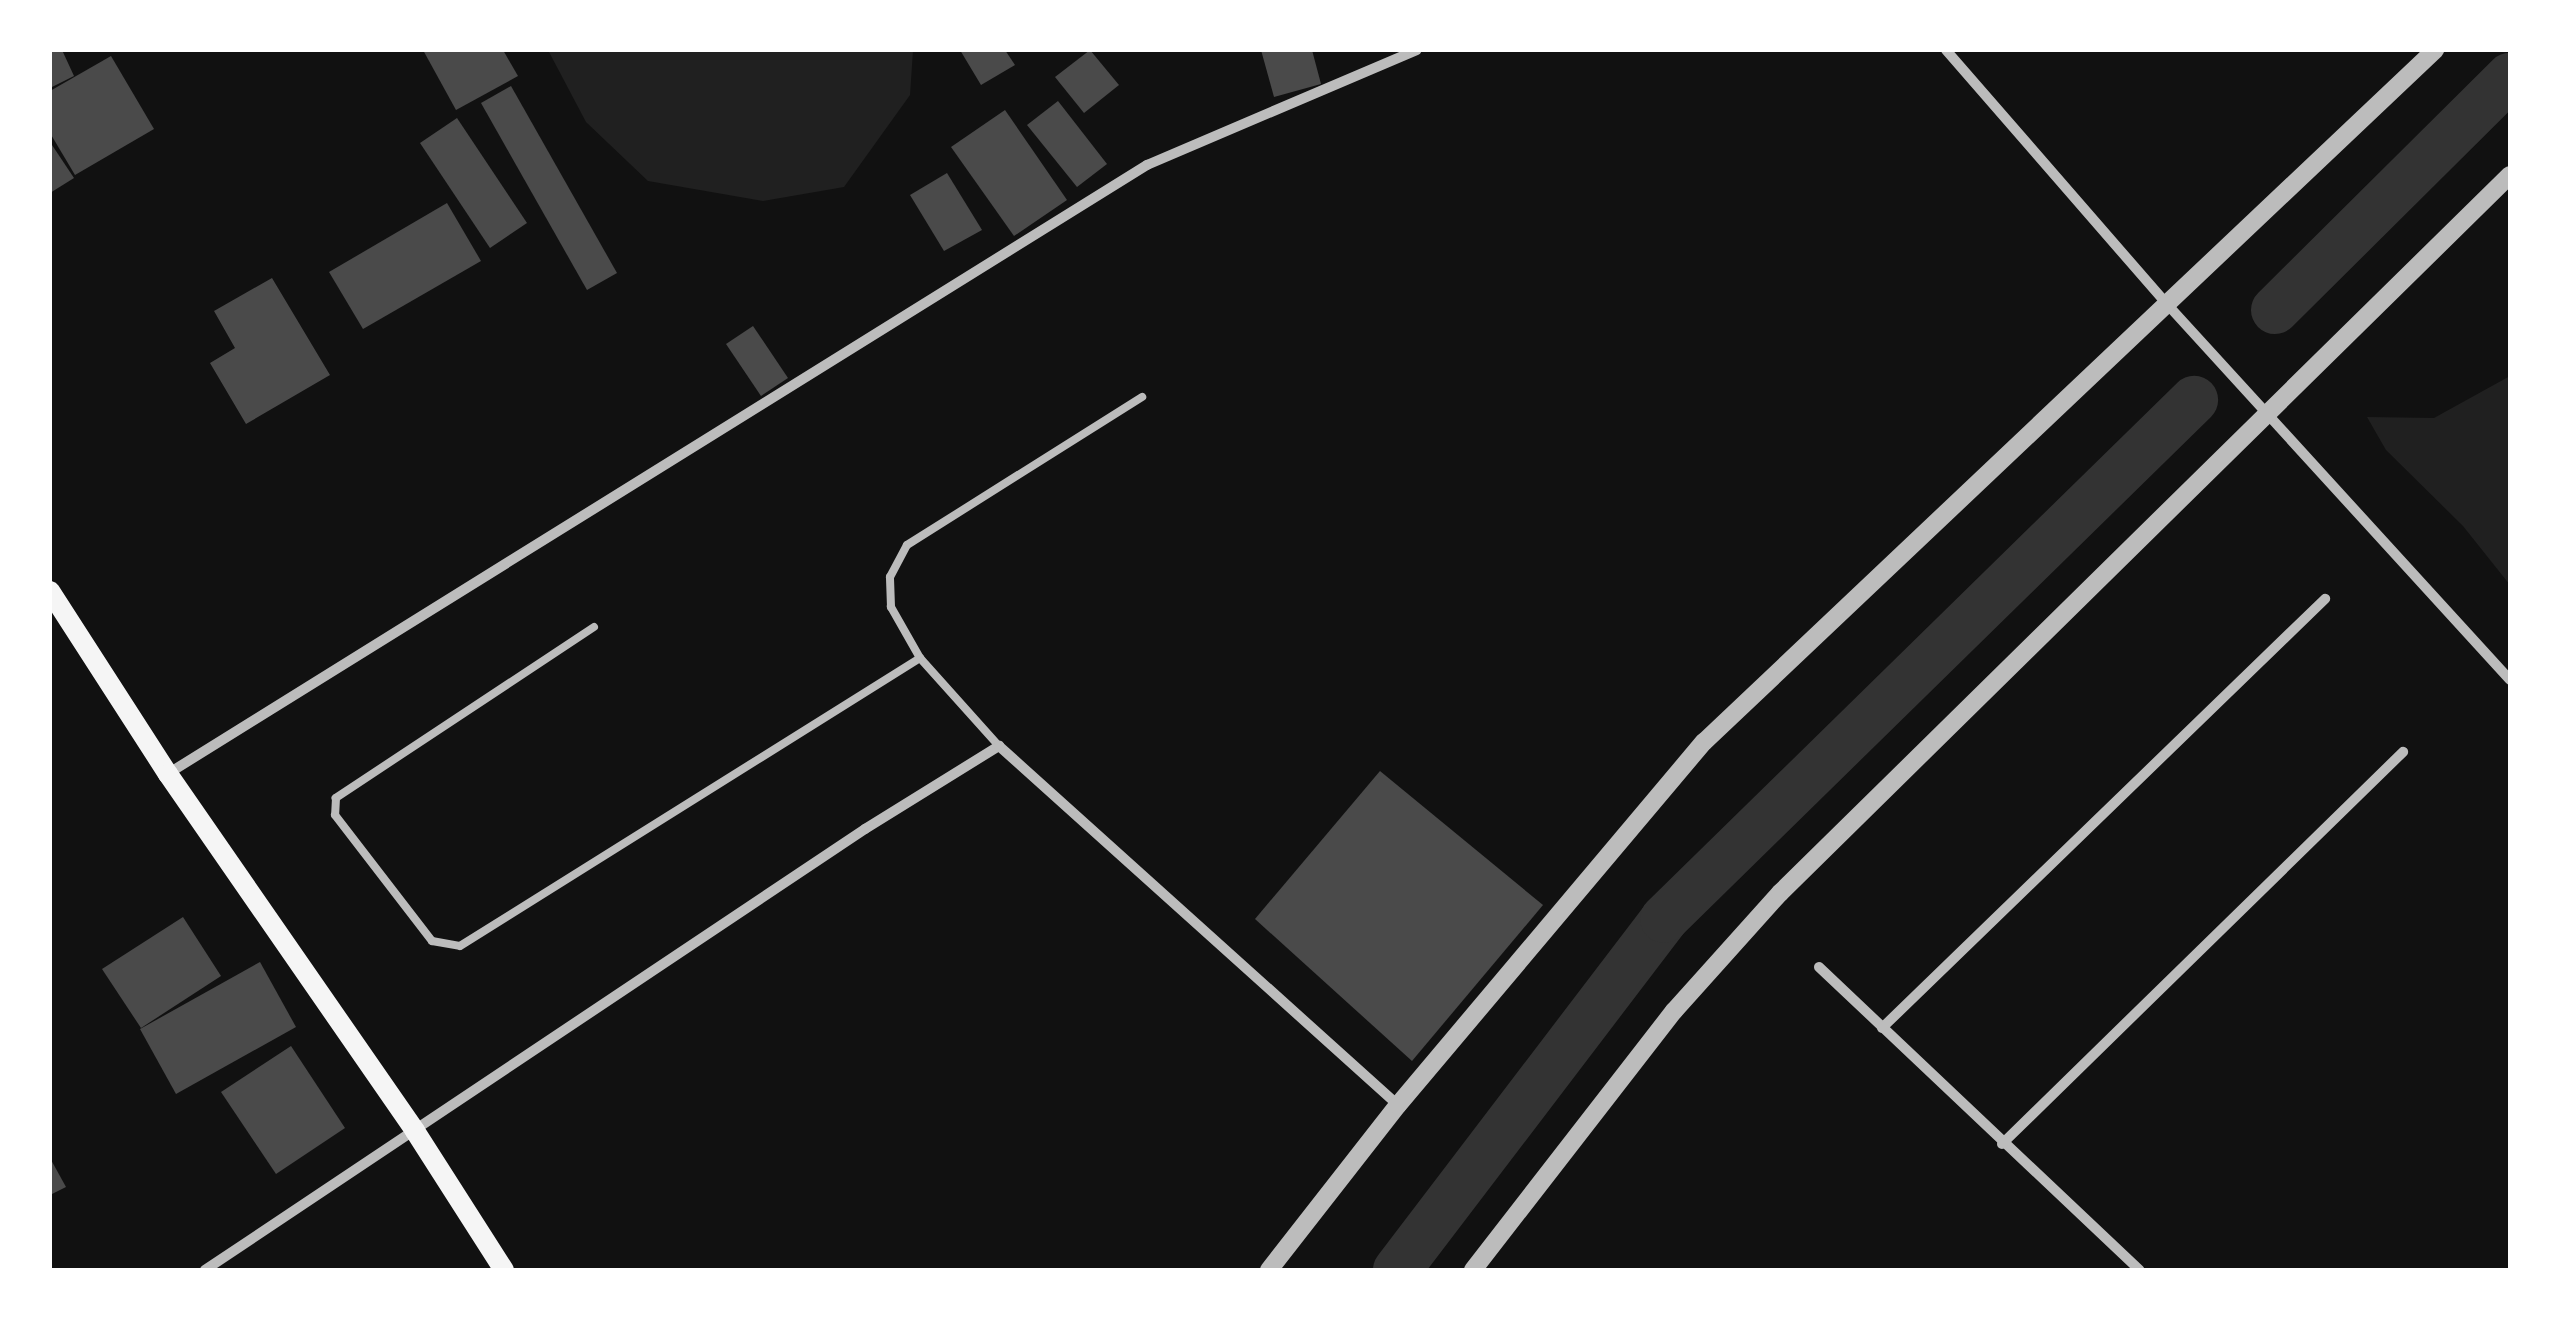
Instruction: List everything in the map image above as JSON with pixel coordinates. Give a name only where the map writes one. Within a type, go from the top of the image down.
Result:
[{"type":"main road","points":[[50,591],[168,774],[415,1131],[504,1270]]},
{"type":"street","points":[[168,774],[1147,164],[1418,50]]},
{"type":"street","points":[[1946,50],[2166,303],[2510,680]]},
{"type":"street","points":[[1269,1270],[1398,1105],[1704,742],[2435,50]]},
{"type":"street","points":[[1473,1270],[1674,1012],[1780,893],[2510,175]]},
{"type":"street","points":[[1882,1028],[2325,599]]},
{"type":"street","points":[[205,1270],[866,828],[998,746],[1398,1105]]},
{"type":"street","points":[[2002,1144],[2404,752]]},
{"type":"street","points":[[1819,968],[2140,1270]]},
{"type":"lane","points":[[998,746],[920,658],[891,607],[890,577],[906,545],[1142,397]]},
{"type":"lane","points":[[594,627],[336,798],[335,815],[432,941],[460,946],[920,658]]},
{"type":"shaded area","points":[[548,50],[913,50],[910,95],[844,187],[763,201],[648,181],[586,122]]},
{"type":"shaded area","points":[[2510,376],[2510,585],[2463,526],[2386,450],[2367,417],[2434,418]]},
{"type":"building","points":[[50,50],[62,50],[74,76],[50,88]]},
{"type":"building","points":[[423,50],[503,50],[518,76],[456,110]]},
{"type":"building","points":[[960,50],[1005,50],[1015,65],[981,85]]},
{"type":"building","points":[[1090,50],[1119,85],[1084,113],[1055,77]]},
{"type":"building","points":[[1261,50],[1312,50],[1321,84],[1274,97]]},
{"type":"building","points":[[111,56],[154,129],[75,175],[50,133],[50,91]]},
{"type":"building","points":[[511,86],[617,273],[587,290],[481,103]]},
{"type":"building","points":[[1058,101],[1107,164],[1077,187],[1027,125]]},
{"type":"building","points":[[1005,110],[1067,200],[1014,236],[951,147]]},
{"type":"building","points":[[457,118],[527,223],[490,248],[420,143]]},
{"type":"building","points":[[50,142],[74,178],[50,193]]},
{"type":"building","points":[[947,173],[982,230],[944,251],[910,195]]},
{"type":"building","points":[[447,203],[481,261],[363,329],[329,272]]},
{"type":"building","points":[[272,278],[330,375],[246,424],[210,363],[235,348],[214,311]]},
{"type":"building","points":[[753,326],[788,378],[761,396],[726,344]]},
{"type":"building","points":[[1380,771],[1543,905],[1412,1061],[1255,919]]},
{"type":"building","points":[[183,917],[221,976],[141,1028],[102,969]]},
{"type":"building","points":[[260,962],[296,1027],[176,1094],[140,1029]]},
{"type":"building","points":[[291,1046],[345,1128],[276,1174],[221,1092]]},
{"type":"building","points":[[50,1158],[66,1187],[50,1195]]},
{"type":"waterway","points":[[2275,310],[2510,77]]},
{"type":"waterway","points":[[1397,1270],[1664,919],[2194,400]]}]
